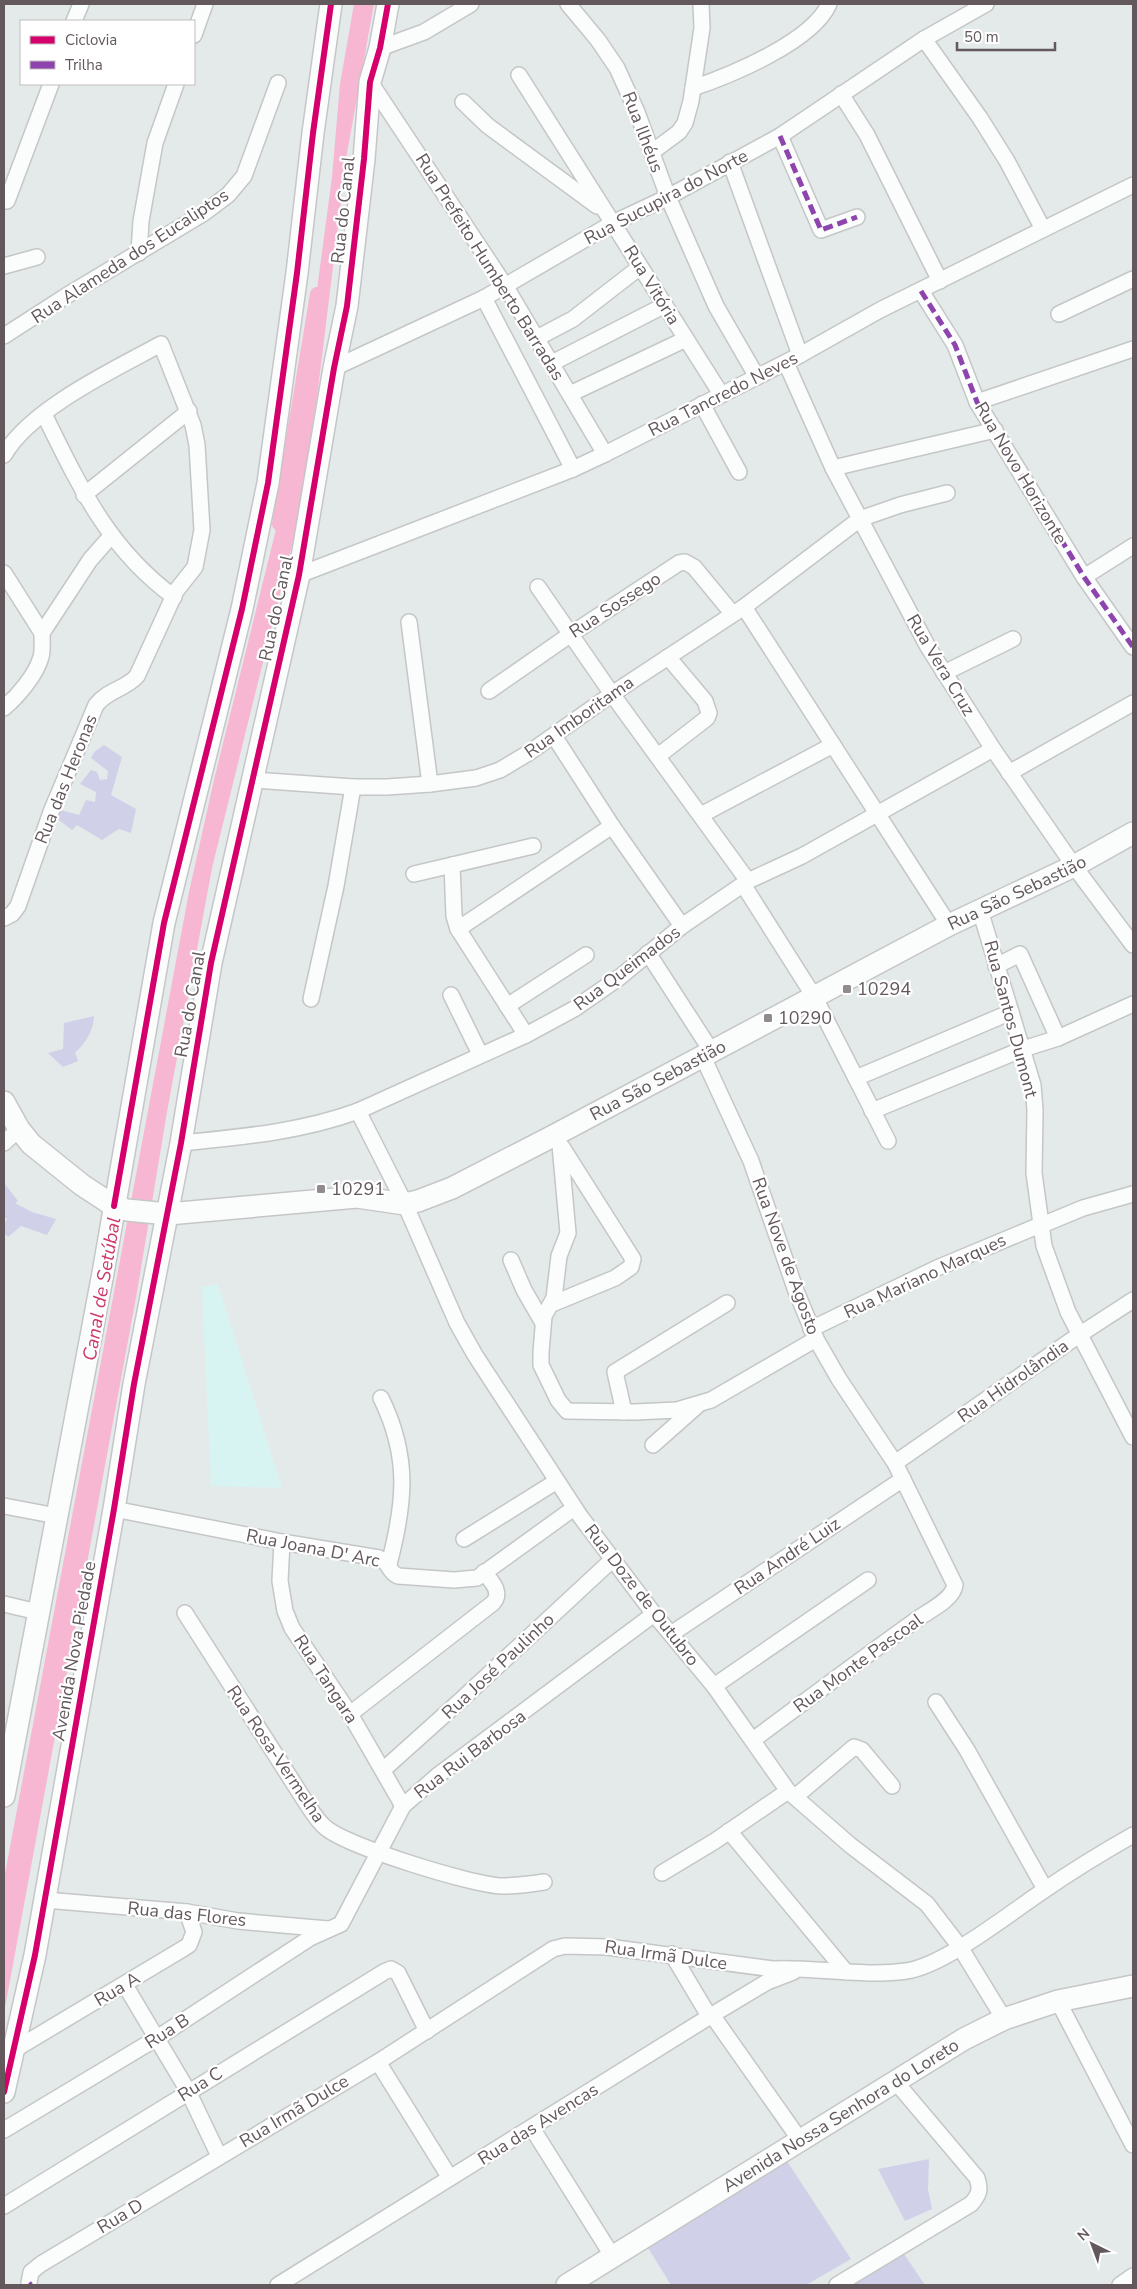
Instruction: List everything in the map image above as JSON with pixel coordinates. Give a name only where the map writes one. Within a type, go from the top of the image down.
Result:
[{"type":"street","points":[[74,20],[81,4]]},
{"type":"street","points":[[195,32],[205,4]]},
{"type":"street","name":"Rua do Canal","points":[[120,1208],[164,923],[242,609],[268,484],[331,4]]},
{"type":"street","name":"Rua do Canal","points":[[160,1213],[181,1143],[211,963],[299,575],[334,368],[347,306],[364,159],[370,82],[380,48],[388,4]]},
{"type":"street","points":[[380,48],[424,32],[471,4]]},
{"type":"street","name":"Rua Ilhéus","points":[[568,4],[598,40],[617,68],[638,112],[668,197],[716,306],[757,377]]},
{"type":"street","points":[[652,152],[679,132],[685,123],[693,88],[702,28],[701,4]]},
{"type":"street","points":[[693,88],[729,76],[784,46],[816,22],[829,4]]},
{"type":"street","name":"Rua Sucupira do Norte","points":[[334,368],[506,287],[609,218],[668,197],[780,136],[924,39],[980,5]]},
{"type":"street","points":[[924,39],[980,118],[1007,161],[1043,230]]},
{"type":"street","name":"Rua Vitória","points":[[519,76],[721,394]]},
{"type":"street","name":"Rua Prefeito Humberto Barradas","points":[[370,82],[506,287],[605,454]]},
{"type":"street","name":"Rua Alameda dos Eucaliptos","points":[[4,336],[66,296],[204,213],[237,186],[244,176],[278,83]]},
{"type":"street","points":[[7,201],[51,85]]},
{"type":"street","points":[[139,253],[141,221],[155,143],[176,85]]},
{"type":"street","points":[[841,94],[867,135],[940,282]]},
{"type":"street","points":[[463,102],[488,126],[609,218]]},
{"type":"street","points":[[780,136],[821,230],[857,217]]},
{"type":"street","points":[[730,162],[800,355]]},
{"type":"street","name":"Rua Tancredo Neves","points":[[299,575],[573,469],[786,363],[880,310],[1133,185]]},
{"type":"street","points":[[4,266],[37,257]]},
{"type":"street","points":[[536,338],[573,319],[640,267]]},
{"type":"street","points":[[1059,314],[1133,279]]},
{"type":"street","name":"Rua Novo Horizonte","points":[[921,291],[954,346],[977,402],[1034,498],[1084,577],[1133,647]]},
{"type":"street","name":"Rua Prefeito Humberto Barradas","points":[[484,298],[573,469]]},
{"type":"street","points":[[552,363],[665,306]]},
{"type":"street","points":[[570,394],[686,339]]},
{"type":"street","name":"Rua das Heronas","points":[[4,918],[12,914],[18,906],[51,812],[96,705],[106,693],[131,682],[139,673],[174,597],[195,567],[202,530],[197,444],[189,411],[161,344],[98,377],[44,414]]},
{"type":"street","points":[[977,402],[1133,349]]},
{"type":"street","name":"Rua Vera Cruz","points":[[786,363],[833,468],[888,576],[944,673],[993,749],[1074,866],[1133,945]]},
{"type":"street","points":[[702,404],[739,472]]},
{"type":"street","points":[[84,495],[189,411]]},
{"type":"street","points":[[4,455],[15,438],[44,414],[84,495],[111,536],[145,574],[174,597]]},
{"type":"street","points":[[833,468],[995,430]]},
{"type":"street","name":"Rua Imboritama","points":[[253,780],[354,787],[430,784],[476,778],[500,770],[554,736],[612,694],[738,610],[860,519],[900,505],[947,493]]},
{"type":"street","points":[[42,634],[90,560],[111,536]]},
{"type":"street","points":[[1084,577],[1133,546]]},
{"type":"street","name":"Rua Sossego","points":[[489,691],[571,634],[672,568],[685,562],[694,567],[738,610]]},
{"type":"street","points":[[4,573],[42,634],[42,653],[37,665],[20,691],[4,708]]},
{"type":"street","points":[[538,586],[612,694],[701,815],[746,884],[815,998],[888,1141]]},
{"type":"street","points":[[738,610],[833,745],[949,925]]},
{"type":"street","points":[[410,622],[430,784]]},
{"type":"street","points":[[944,673],[1014,639]]},
{"type":"street","points":[[658,756],[707,718],[709,714],[705,701],[668,657]]},
{"type":"street","points":[[1009,772],[1133,703]]},
{"type":"street","points":[[554,736],[612,826],[682,926]]},
{"type":"street","points":[[701,815],[833,745]]},
{"type":"street","name":"Rua Queimados","points":[[181,1143],[288,1131],[330,1122],[358,1112],[480,1054],[526,1035],[574,1009],[620,977],[682,926],[746,884],[802,856],[993,749]]},
{"type":"street","points":[[311,999],[336,886],[354,787]]},
{"type":"street","points":[[458,929],[612,826]]},
{"type":"street","name":"Rua São Sebastião","points":[[120,1208],[160,1213],[358,1198],[405,1204],[425,1199],[558,1140],[707,1054],[949,925],[1074,866],[1133,833]]},
{"type":"street","points":[[414,874],[533,846]]},
{"type":"street","points":[[452,865],[454,916],[458,929],[526,1035]]},
{"type":"street","name":"Rua Santos Dumont","points":[[980,910],[1033,1085],[1035,1110],[1034,1173],[1041,1225],[1054,1277],[1079,1335],[1129,1419],[1133,1437]]},
{"type":"street","name":"Rua Nove de Agosto","points":[[648,953],[707,1054],[751,1161],[796,1291],[814,1334],[839,1379],[895,1463],[954,1580]]},
{"type":"street","points":[[507,1006],[586,954]]},
{"type":"street","points":[[996,966],[1020,954],[1058,1038]]},
{"type":"street","points":[[451,995],[480,1054]]},
{"type":"street","points":[[872,1111],[1023,1049],[1058,1038],[1133,1004]]},
{"type":"street","points":[[856,1078],[1011,1012]]},
{"type":"street","points":[[4,1102],[11,1136],[31,1144],[56,1165],[120,1208],[38,1612],[4,1796]]},
{"type":"street","name":"Rua Doze de Outubro","points":[[358,1112],[405,1204],[457,1323],[475,1355],[574,1508],[654,1614],[714,1686],[792,1794],[850,1845],[927,1904],[960,1947],[1004,2019]]},
{"type":"street","points":[[543,1323],[547,1310],[552,1304],[626,1271],[632,1263],[632,1254],[558,1140]]},
{"type":"street","points":[[552,1304],[559,1256],[568,1233],[558,1140]]},
{"type":"street","name":"Rua Mariano Marques","points":[[543,1323],[541,1365],[558,1400],[567,1411],[624,1412],[677,1410],[711,1400],[735,1387],[814,1334],[938,1268],[1084,1208],[1133,1194]]},
{"type":"street","name":"Avenida Nova Piedade","points":[[4,2092],[45,1900],[114,1509],[160,1213]]},
{"type":"street","points":[[511,1260],[524,1290],[543,1323]]},
{"type":"street","name":"Rua Hidrolândia","points":[[895,1463],[1079,1335],[1133,1300]]},
{"type":"street","points":[[624,1412],[615,1372],[727,1303]]},
{"type":"street","points":[[381,1398],[398,1440],[401,1461],[402,1489],[399,1519],[388,1564]]},
{"type":"street","points":[[654,1445],[700,1404]]},
{"type":"street","name":"Rua André Luiz","points":[[671,1634],[903,1479]]},
{"type":"street","points":[[464,1539],[557,1481]]},
{"type":"street","points":[[4,1506],[57,1516]]},
{"type":"street","name":"Rua Joana D' Arc","points":[[114,1509],[282,1542],[379,1558],[388,1564],[392,1573],[398,1576],[467,1580],[477,1578],[574,1508]]},
{"type":"street","name":"Rua Tangara","points":[[282,1542],[280,1581],[285,1611],[292,1628],[350,1714],[403,1806]]},
{"type":"street","name":"Rua José Paulinho","points":[[383,1770],[475,1688],[612,1560]]},
{"type":"street","points":[[350,1714],[497,1599],[497,1591],[484,1572]]},
{"type":"street","points":[[714,1686],[868,1580]]},
{"type":"street","name":"Rua Monte Pascoal","points":[[753,1740],[950,1595],[954,1589],[954,1580]]},
{"type":"street","points":[[4,1604],[38,1612]]},
{"type":"street","name":"Rua Rosa-Vermelha","points":[[185,1613],[317,1819],[337,1836],[380,1853],[468,1879],[501,1886],[544,1882]]},
{"type":"street","name":"Rua Rui Barbosa","points":[[330,1930],[341,1924],[360,1884],[380,1853],[403,1806],[437,1776],[654,1614]]},
{"type":"street","points":[[936,1702],[967,1750],[1045,1890]]},
{"type":"street","points":[[662,1873],[792,1794],[854,1747],[862,1750],[892,1786]]},
{"type":"street","points":[[729,1831],[846,1972]]},
{"type":"street","name":"Rua Irmã Dulce","points":[[220,2156],[378,2062],[553,1949],[565,1946],[594,1946],[672,1954],[773,1969],[801,1968],[846,1972],[908,1971],[960,1947],[1133,1834]]},
{"type":"street","name":"Rua das Flores","points":[[45,1900],[187,1912],[238,1921],[330,1930]]},
{"type":"street","name":"Rua A","points":[[14,2050],[125,1986],[189,1945],[194,1932],[187,1912]]},
{"type":"street","name":"Rua B","points":[[4,2130],[157,2038],[290,1950],[310,1938],[330,1930]]},
{"type":"street","points":[[672,1954],[699,2001],[710,2016],[712,2015],[800,2140]]},
{"type":"street","name":"Rua das Avencas","points":[[278,2285],[712,2015],[767,1982],[801,1968]]},
{"type":"street","name":"Rua C","points":[[4,2206],[188,2091],[391,1969],[398,1973],[427,2031]]},
{"type":"street","points":[[125,1986],[188,2091],[220,2156]]},
{"type":"street","name":"Avenida Nossa Senhora do Loreto","points":[[567,2285],[964,2039],[1004,2019],[1058,2001],[1133,1986]]},
{"type":"street","points":[[1058,2001],[1133,2145]]},
{"type":"street","points":[[378,2062],[450,2178]]},
{"type":"street","points":[[837,2285],[971,2204],[979,2195],[980,2188],[977,2178],[895,2081]]},
{"type":"street","points":[[532,2128],[613,2257]]},
{"type":"street","name":"Rua D","points":[[29,2283],[31,2272],[41,2264],[220,2156]]},
{"type":"street","points":[[1120,2285],[1133,2276]]},
{"type":"shaded area","points":[[354,4],[374,4],[347,153],[317,397],[296,529],[212,868],[167,1112],[137,1292],[4,2013],[4,1879],[189,892],[214,780],[282,505],[314,312],[332,177],[340,84]]},
{"type":"shaded area","points":[[104,745],[122,757],[111,795],[136,809],[131,833],[119,829],[102,840],[77,825],[72,830],[55,817],[57,809],[79,815],[86,800],[95,802],[96,792],[80,784],[91,770],[97,772],[100,780],[107,779],[108,771],[91,758],[94,752]]},
{"type":"shaded area","points":[[94,1016],[88,1036],[75,1053],[78,1061],[63,1067],[48,1053],[63,1049],[64,1023]]},
{"type":"shaded area","points":[[4,1183],[18,1201],[15,1203],[32,1212],[56,1219],[47,1235],[21,1226],[8,1237],[4,1233],[4,1224],[7,1219],[4,1217]]},
{"type":"shaded area","points":[[785,2158],[851,2259],[806,2285],[671,2285],[645,2243]]},
{"type":"shaded area","points":[[929,2159],[928,2189],[932,2209],[905,2221],[878,2169]]},
{"type":"shaded area","points":[[902,2251],[925,2285],[849,2285]]},
{"type":"sand","points":[[217,1284],[282,1488],[211,1486],[202,1287]]},
{"type":"waterway","name":"Canal de Setúbal","points":[[279,524],[317,294]]},
{"type":"marked path","points":[[780,136],[821,230],[857,217]]},
{"type":"marked path","points":[[921,291],[955,345],[977,402],[1084,577],[1133,647]]},
{"type":"cycle path","points":[[114,1206],[164,923],[242,609],[268,483],[331,4]]},
{"type":"cycle path","points":[[4,2092],[35,1955],[114,1509],[134,1384],[181,1143],[211,963],[299,575],[334,368],[347,306],[364,159],[370,82],[380,48],[388,4]]},
{"type":"place","name":"10294","points":[[847,989]]},
{"type":"place","name":"10290","points":[[768,1018]]},
{"type":"place","name":"10291","points":[[321,1189]]}]
